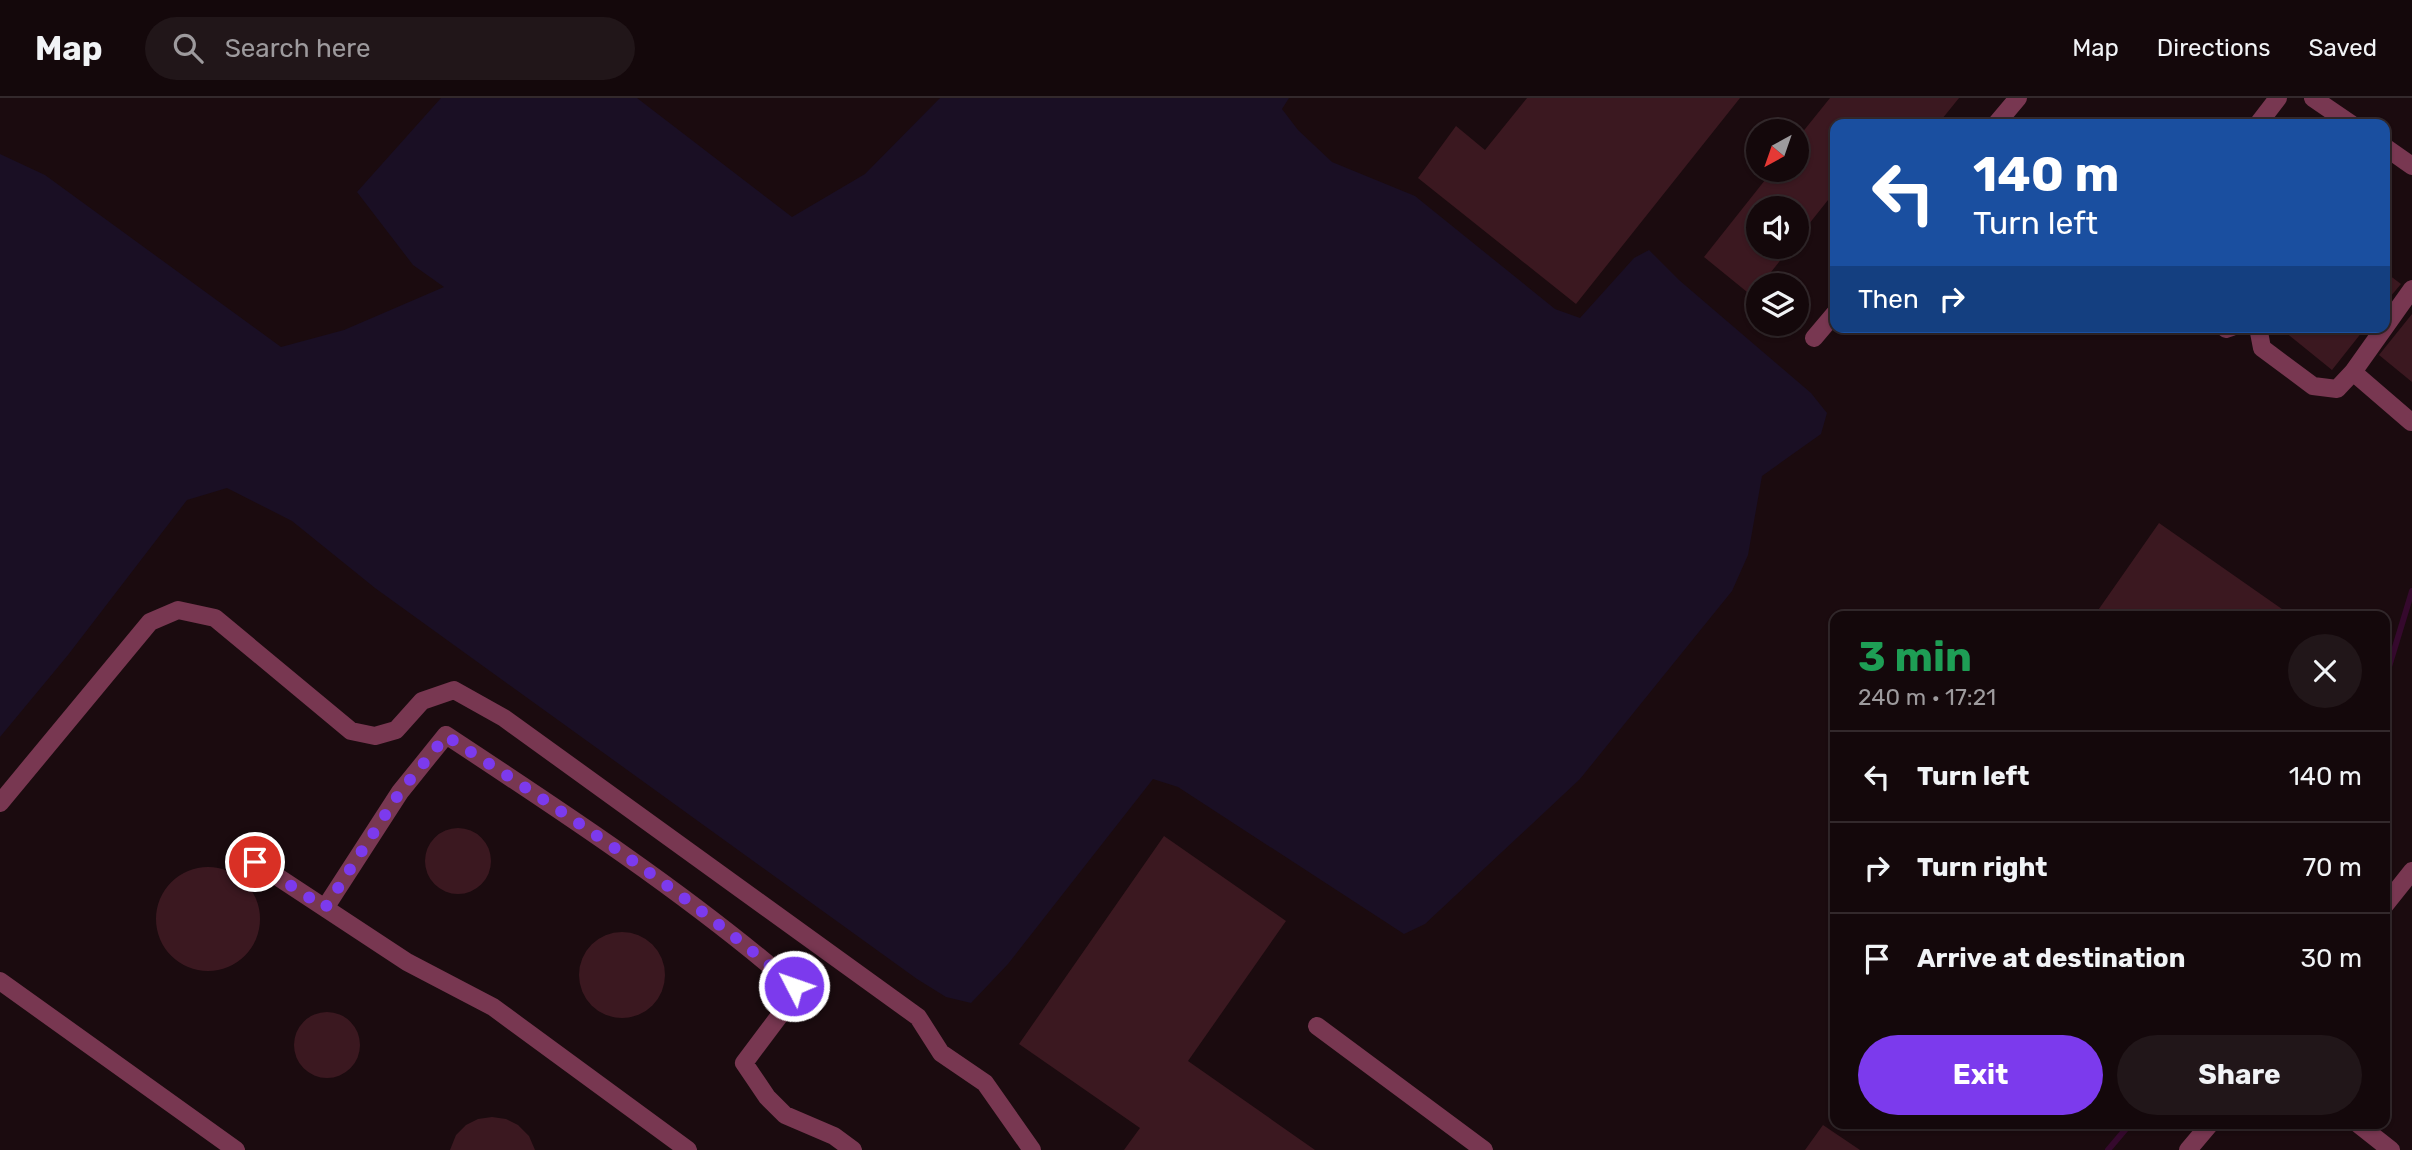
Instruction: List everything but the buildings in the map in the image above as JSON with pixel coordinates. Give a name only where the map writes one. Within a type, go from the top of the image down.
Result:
[{"type":"street","points":[[2000,119],[2018,98]]},
{"type":"street","points":[[2262,119],[2278,98]]},
{"type":"street","points":[[2314,98],[2344,119]]},
{"type":"street","points":[[2390,152],[2412,166]]},
{"type":"street","points":[[2390,320],[2412,289]]},
{"type":"street","points":[[1814,338],[1830,319]]},
{"type":"street","points":[[2259,333],[2262,348],[2313,386],[2337,389],[2353,372],[2381,333]]},
{"type":"street","points":[[2353,372],[2410,422],[2412,420]]},
{"type":"street","points":[[0,803],[150,622],[178,610],[215,618],[351,731],[375,736],[396,730],[422,701],[454,690],[505,718],[918,1017],[940,1053],[985,1083],[1032,1150]]},
{"type":"street","points":[[325,908],[400,792],[446,736],[588,828],[756,954],[794,986],[789,1003],[744,1063],[767,1097],[785,1115],[834,1136],[853,1150]]},
{"type":"street","points":[[255,862],[407,962],[493,1007],[688,1150]]},
{"type":"street","points":[[2390,899],[2412,872]]},
{"type":"street","points":[[0,982],[236,1150]]},
{"type":"street","points":[[1317,1026],[1484,1150]]},
{"type":"street","points":[[2188,1150],[2206,1129]]},
{"type":"street","points":[[2364,1129],[2391,1150]]},
{"type":"shaded area","points":[[441,98],[637,98],[792,217],[865,174],[940,98],[1289,98],[1282,109],[1298,130],[1332,162],[1415,196],[1555,309],[1580,318],[1634,258],[1649,250],[1679,280],[1811,393],[1827,413],[1821,434],[1762,476],[1748,555],[1732,591],[1580,779],[1425,924],[1404,934],[1178,787],[1153,779],[1008,964],[971,1003],[946,997],[917,979],[375,588],[292,521],[227,488],[187,500],[68,655],[0,737],[0,154],[45,175],[281,347],[344,330],[444,287],[413,265],[357,192]]},
{"type":"waterway","points":[[2390,664],[2412,591]]},
{"type":"waterway","points":[[2108,1150],[2126,1129]]},
{"type":"route","points":[[255,862],[325,908],[400,792],[446,736],[588,828],[756,954],[794,986]]}]
